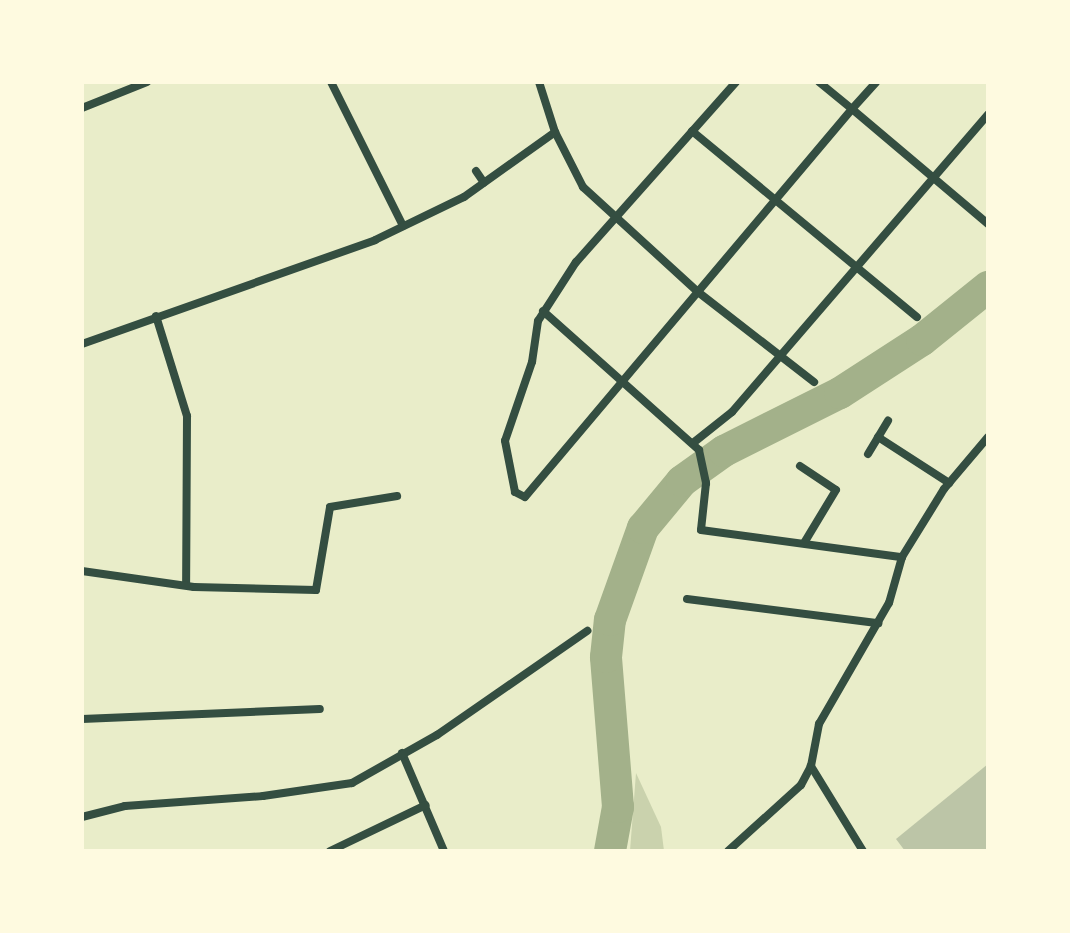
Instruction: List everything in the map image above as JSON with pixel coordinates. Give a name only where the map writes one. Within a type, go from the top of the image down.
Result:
[{"type":"street","points":[[82,108],[147,82]]},
{"type":"street","points":[[331,82],[403,226]]},
{"type":"street","points":[[539,82],[555,132],[583,187],[616,222],[698,292],[814,382]]},
{"type":"street","points":[[736,82],[616,222],[576,262],[543,311],[505,441],[515,492],[525,497],[876,82]]},
{"type":"street","points":[[819,82],[988,224]]},
{"type":"street","points":[[696,447],[732,412],[988,114]]},
{"type":"street","points":[[692,131],[917,317]]},
{"type":"street","points":[[82,344],[403,226],[484,183],[555,132]]},
{"type":"street","points":[[476,171],[484,183]]},
{"type":"street","points":[[543,311],[696,447],[706,478],[701,530],[902,557]]},
{"type":"street","points":[[156,316],[187,416],[186,584]]},
{"type":"street","points":[[868,454],[888,421]]},
{"type":"street","points":[[878,437],[949,483]]},
{"type":"street","points":[[728,851],[801,785],[811,766],[819,724],[889,603],[902,557],[949,483],[988,437]]},
{"type":"street","points":[[800,466],[836,490],[804,543]]},
{"type":"street","points":[[82,571],[186,584],[316,590],[330,507],[397,496]]},
{"type":"street","points":[[687,599],[878,623]]},
{"type":"street","points":[[82,817],[125,806],[319,790],[352,783],[587,631]]},
{"type":"street","points":[[82,719],[320,709]]},
{"type":"street","points":[[402,753],[444,851]]},
{"type":"street","points":[[811,766],[863,851]]},
{"type":"street","points":[[330,851],[426,805]]},
{"type":"green space","points":[[636,773],[661,827],[664,851],[630,851]]},
{"type":"building","points":[[988,764],[988,851],[905,851],[896,839]]},
{"type":"waterway","points":[[610,851],[618,807],[606,657],[610,620],[643,528],[682,481],[724,451],[840,393],[922,340],[988,287]]}]
